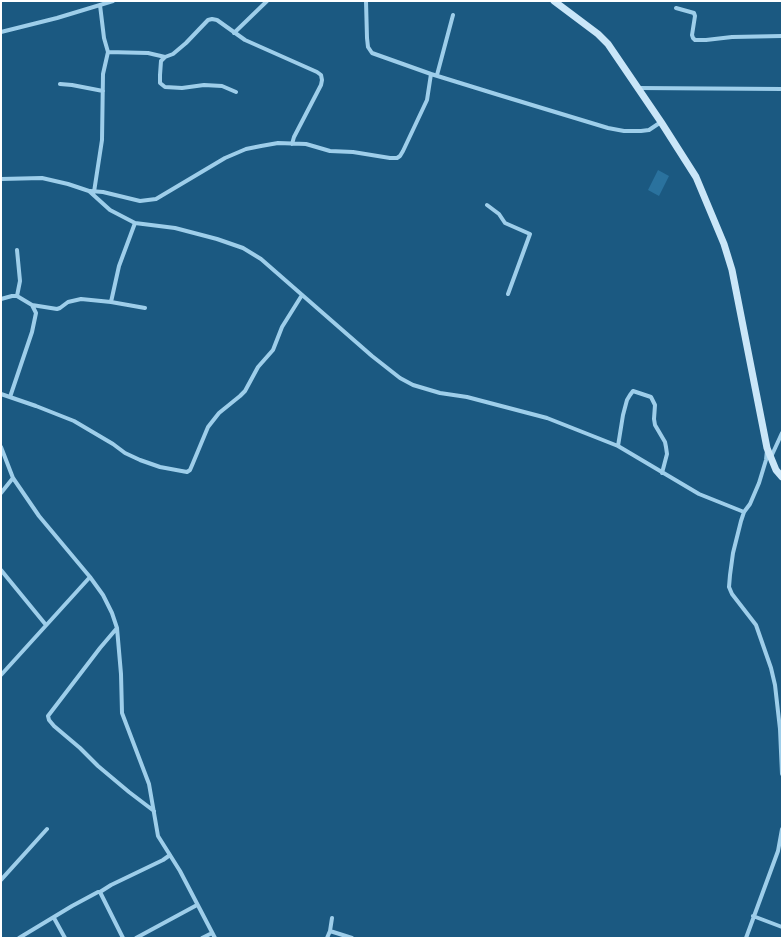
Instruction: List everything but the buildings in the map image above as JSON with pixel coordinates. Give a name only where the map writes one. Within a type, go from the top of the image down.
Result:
[{"type":"street","points":[[1,32],[113,1]]},
{"type":"street","points":[[234,33],[267,1]]},
{"type":"street","points":[[366,1],[368,47],[372,53],[499,96],[608,128],[641,131],[649,130],[661,122]]},
{"type":"street","points":[[554,1],[598,34],[608,44],[696,177],[724,244],[732,270],[767,448],[776,470],[782,477]]},
{"type":"street","points":[[94,192],[100,162],[102,140],[103,74],[108,52],[104,38],[100,5]]},
{"type":"street","points":[[676,8],[694,13],[695,16],[692,36],[695,40],[732,37],[782,36]]},
{"type":"street","points":[[437,75],[453,15]]},
{"type":"street","points":[[108,52],[148,53],[165,56],[173,54],[208,20],[218,20],[234,33],[251,43],[317,72],[321,76],[321,85],[294,137],[292,144]]},
{"type":"street","points":[[165,56],[161,61],[160,75],[160,83],[164,87],[182,88],[222,86],[236,92]]},
{"type":"street","points":[[1,179],[42,178],[89,191],[103,192],[140,200],[156,199],[214,164],[246,149],[272,144],[306,144],[330,150],[397,158],[403,151],[427,100],[431,74]]},
{"type":"street","points":[[60,84],[72,84],[103,91]]},
{"type":"street","points":[[638,88],[782,89]]},
{"type":"street","points":[[89,191],[110,210],[135,223],[175,228],[217,239],[243,248],[260,259],[372,356],[400,378],[413,385],[440,393],[467,397],[547,418],[618,446],[699,494],[744,512]]},
{"type":"street","points":[[487,205],[499,214],[505,223],[530,234],[508,294]]},
{"type":"street","points":[[111,302],[119,266],[135,223]]},
{"type":"street","points":[[17,296],[20,281],[18,250]]},
{"type":"street","points":[[1,394],[74,421],[113,444],[125,453],[140,460],[160,467],[187,472],[190,470],[210,424],[219,413],[245,391],[258,367],[272,350],[282,327],[302,295]]},
{"type":"street","points":[[1,299],[17,296],[32,305],[57,309],[73,300],[81,299],[111,302],[145,308]]},
{"type":"street","points":[[10,397],[32,332],[36,313],[32,305]]},
{"type":"street","points":[[618,446],[623,414],[630,395],[633,391],[651,397],[655,405],[655,425],[665,442],[666,447],[667,454],[662,473]]},
{"type":"street","points":[[771,457],[782,433]]},
{"type":"street","points":[[1,448],[13,478],[39,516],[90,577],[103,595],[112,613],[117,628],[121,674],[122,713],[147,777],[158,836],[180,871],[215,938]]},
{"type":"street","points":[[767,448],[766,460],[759,483],[750,504],[744,512],[733,553],[729,587],[732,594],[756,625],[771,668],[775,685],[780,729],[782,774]]},
{"type":"street","points":[[1,493],[13,478]]},
{"type":"street","points":[[1,570],[46,625]]},
{"type":"street","points":[[1,675],[90,577]]},
{"type":"street","points":[[117,628],[48,716],[54,726],[80,748],[98,766],[154,811]]},
{"type":"street","points":[[746,938],[778,851],[782,828]]},
{"type":"street","points":[[1,880],[47,829]]},
{"type":"street","points":[[19,938],[72,906],[163,860],[170,854]]},
{"type":"street","points":[[100,892],[123,938]]},
{"type":"street","points":[[136,938],[197,905]]},
{"type":"street","points":[[753,916],[782,927]]},
{"type":"street","points":[[54,918],[65,938]]},
{"type":"street","points":[[327,938],[330,931],[332,918]]},
{"type":"street","points":[[330,931],[352,938]]},
{"type":"street","points":[[202,938],[212,933]]},
{"type":"shaded area","points":[[658,170],[669,176],[659,196],[648,190]]}]
